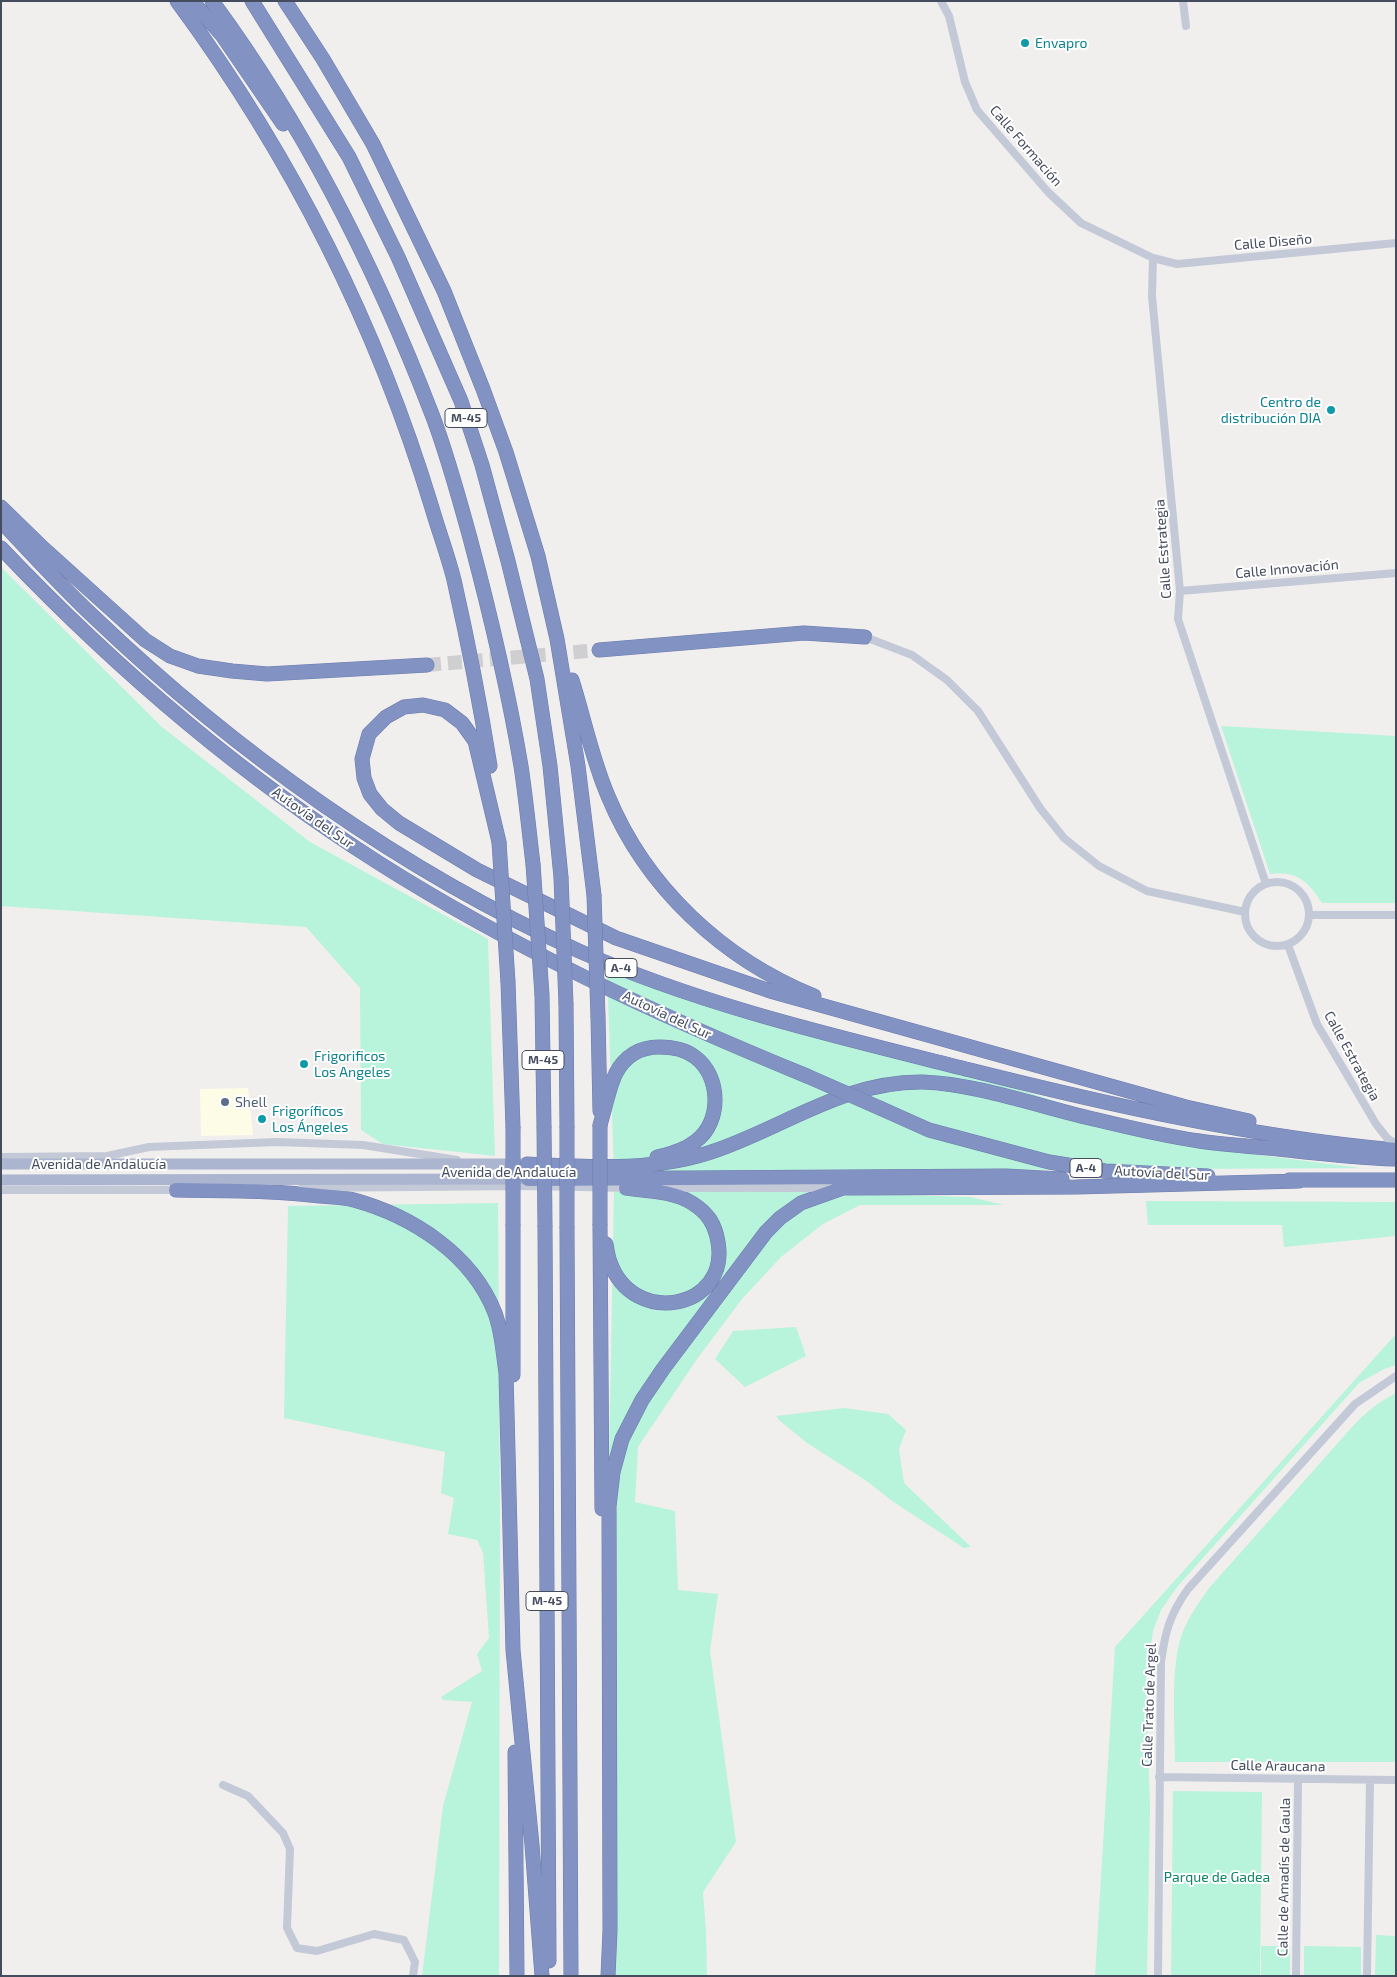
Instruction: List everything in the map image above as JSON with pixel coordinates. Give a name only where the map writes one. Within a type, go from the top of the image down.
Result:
[{"type":"highway","points":[[177,1],[212,49],[295,183],[347,287],[383,367],[417,460],[453,579],[478,689],[499,842],[508,982],[513,1127],[517,1976]]},
{"type":"highway","points":[[192,1],[222,35],[346,221]]},
{"type":"highway","name":"M-45","points":[[212,1],[291,120],[346,221],[384,300],[430,409],[456,486],[481,581],[507,689],[521,768],[533,864],[542,995],[549,1976]]},
{"type":"highway","name":"M-45","points":[[252,1],[349,157],[398,257],[460,401],[482,465],[537,679],[550,766],[561,877],[566,1004],[571,1976]]},
{"type":"highway","points":[[285,1],[373,144],[444,291],[484,389],[506,452],[538,556],[557,639],[578,766],[594,895],[598,1017],[606,1976]]},
{"type":"highway","points":[[1,507],[42,547],[145,640],[170,656],[198,666],[267,674],[427,665]]},
{"type":"highway","name":"Autovía del Sur","points":[[1,521],[94,617],[145,663],[200,710],[315,798],[391,849],[460,890],[518,922],[581,952],[694,994],[790,1023],[1035,1086],[1178,1118],[1396,1150]]},
{"type":"highway","name":"Autovía del Sur","points":[[1,548],[87,634],[142,685],[197,731],[261,781],[378,862],[477,921],[544,956],[621,994],[757,1056],[930,1130],[1049,1162],[1105,1171],[1298,1181],[1396,1180]]},
{"type":"highway","points":[[599,650],[804,633],[865,637]]},
{"type":"highway","points":[[557,639],[573,682],[586,730],[608,796],[632,843],[658,881],[692,917],[730,950],[790,986],[870,1019]]},
{"type":"highway","points":[[499,842],[475,741],[462,723],[445,710],[424,705],[404,706],[386,717],[369,734],[362,759],[364,778],[370,794],[382,809],[399,823],[477,870],[616,938],[770,992],[1186,1107],[1251,1121],[1340,1136],[1368,1147]]},
{"type":"highway","points":[[527,1164],[583,1159],[652,1158],[681,1150],[697,1141],[707,1129],[712,1118],[715,1106],[714,1090],[710,1077],[704,1065],[696,1057],[684,1050],[669,1047],[648,1047],[637,1051],[628,1058],[616,1074],[600,1124]]},
{"type":"highway","points":[[527,1164],[583,1166],[678,1162],[717,1150],[817,1105],[853,1092],[896,1083],[925,1082],[976,1090],[1097,1120],[1199,1141],[1320,1154],[1396,1159]]},
{"type":"highway","points":[[528,1179],[1006,1176],[1180,1185]]},
{"type":"highway","points":[[606,1976],[610,1930],[609,1506],[613,1472],[622,1439],[642,1400],[663,1369],[766,1232],[780,1218],[801,1203],[843,1188],[1076,1187],[1298,1181]]},
{"type":"highway","points":[[600,1225],[610,1263],[618,1278],[627,1289],[638,1297],[662,1304],[686,1300],[709,1283],[716,1272],[720,1250],[716,1229],[707,1214],[690,1202],[668,1194],[626,1188]]},
{"type":"highway","points":[[176,1190],[296,1193],[353,1200],[392,1214],[437,1238],[467,1268],[483,1290],[495,1313],[505,1365],[514,1650],[542,1976]]},
{"type":"main road","name":"Avenida de Andalucía","points":[[1,1164],[527,1164]]},
{"type":"main road","name":"Avenida de Andalucía","points":[[1,1180],[528,1179]]},
{"type":"street","name":"Calle Formación","points":[[941,1],[949,16],[965,82],[977,110],[1048,192],[1081,223],[1153,258]]},
{"type":"street","points":[[1183,1],[1186,26]]},
{"type":"street","name":"Calle Diseño","points":[[1153,258],[1177,264],[1396,243]]},
{"type":"street","name":"Calle Estrategia","points":[[1153,258],[1152,296],[1180,590],[1178,619],[1266,884]]},
{"type":"street","name":"Calle Innovación","points":[[1180,590],[1396,573]]},
{"type":"street","points":[[865,637],[912,655],[947,680],[978,711],[1040,808],[1064,838],[1099,866],[1147,891],[1245,912]]},
{"type":"street","points":[[1266,884],[1287,884],[1299,890],[1307,902],[1310,915],[1305,931],[1288,945],[1270,944],[1255,937],[1247,924],[1245,912],[1249,899],[1255,890],[1266,884]]},
{"type":"street","points":[[1310,915],[1396,915]]},
{"type":"street","name":"Calle Estrategia","points":[[1288,945],[1317,1024],[1337,1061],[1376,1124],[1387,1138],[1396,1144]]},
{"type":"street","points":[[65,1164],[149,1147],[277,1142],[362,1145],[486,1164]]},
{"type":"street","points":[[1,1157],[107,1156]]},
{"type":"street","name":"Avenida de Andalucía","points":[[1,1190],[530,1186],[843,1188]]},
{"type":"street","name":"Calle Trato de Argel","points":[[1158,1976],[1160,1662],[1171,1614],[1188,1589],[1356,1404],[1396,1376]]},
{"type":"street","name":"Calle Araucana","points":[[1159,1777],[1396,1780]]},
{"type":"street","name":"Calle de Amadís de Gaula","points":[[1296,1976],[1298,1778]]},
{"type":"street","points":[[1366,1976],[1370,1780]]},
{"type":"street","points":[[223,1785],[248,1796],[283,1833],[290,1849],[287,1928],[297,1948],[317,1951],[374,1934],[404,1940],[415,1962],[413,1976]]},
{"type":"shaded area","name":"Shell","points":[[248,1088],[253,1135],[201,1136],[200,1089]]},
{"type":"green space","points":[[1,567],[162,727],[310,842],[488,939],[495,1156],[383,1144],[361,1130],[360,988],[306,927],[1,906]]},
{"type":"green space","points":[[1221,726],[1396,736],[1396,903],[1322,903],[1312,889],[1301,879],[1287,874],[1270,874]]},
{"type":"green space","points":[[607,967],[1002,1084],[1198,1147],[1360,1168],[614,1172]]},
{"type":"green space","points":[[772,1191],[970,1197],[1004,1205],[860,1205],[823,1224],[781,1257],[742,1299],[697,1359],[638,1447],[635,1502],[675,1511],[678,1590],[718,1594],[710,1651],[736,1842],[703,1892],[707,1976],[615,1976],[616,1573],[609,1463],[614,1192]]},
{"type":"green space","points":[[1146,1201],[1396,1202],[1396,1236],[1284,1247],[1282,1225],[1148,1225]]},
{"type":"green space","points":[[498,1203],[500,1522],[499,1976],[422,1976],[443,1806],[472,1702],[443,1700],[441,1697],[482,1671],[477,1654],[489,1638],[483,1553],[477,1540],[448,1534],[454,1498],[441,1493],[445,1452],[284,1418],[288,1206]]},
{"type":"green space","points":[[796,1327],[806,1356],[745,1387],[715,1359],[733,1331]]},
{"type":"green space","points":[[1396,1334],[1396,1365],[1384,1369],[1359,1383],[1177,1587],[1161,1610],[1153,1631],[1146,1678],[1150,1807],[1147,1976],[1095,1976],[1115,1647]]},
{"type":"green space","points":[[1396,1393],[1396,1762],[1175,1762],[1174,1696],[1178,1647],[1182,1634],[1195,1609],[1210,1587],[1352,1427],[1372,1408]]},
{"type":"green space","points":[[844,1408],[888,1414],[906,1430],[899,1449],[904,1483],[971,1547],[964,1548],[892,1501],[868,1482],[807,1443],[776,1416]]},
{"type":"green space","name":"Parque de Gadea","points":[[1173,1791],[1262,1792],[1260,1976],[1171,1976]]},
{"type":"green space","points":[[1376,1935],[1396,1936],[1396,1976],[1375,1976]]},
{"type":"green space","points":[[1261,1946],[1290,1946],[1290,1976],[1261,1976]]},
{"type":"green space","points":[[1304,1946],[1361,1947],[1361,1976],[1304,1976]]},
{"type":"tunnel","points":[[427,665],[599,650]]},
{"type":"place","name":"Envapro","points":[[1025,43]]},
{"type":"place","name":"Centro de distribución DIA","points":[[1331,410]]},
{"type":"place","name":"Frigorificos Los Angeles","points":[[304,1064]]},
{"type":"place","name":"Shell","points":[[225,1102]]},
{"type":"place","name":"Frigoríficos Los Ángeles","points":[[262,1119]]}]
